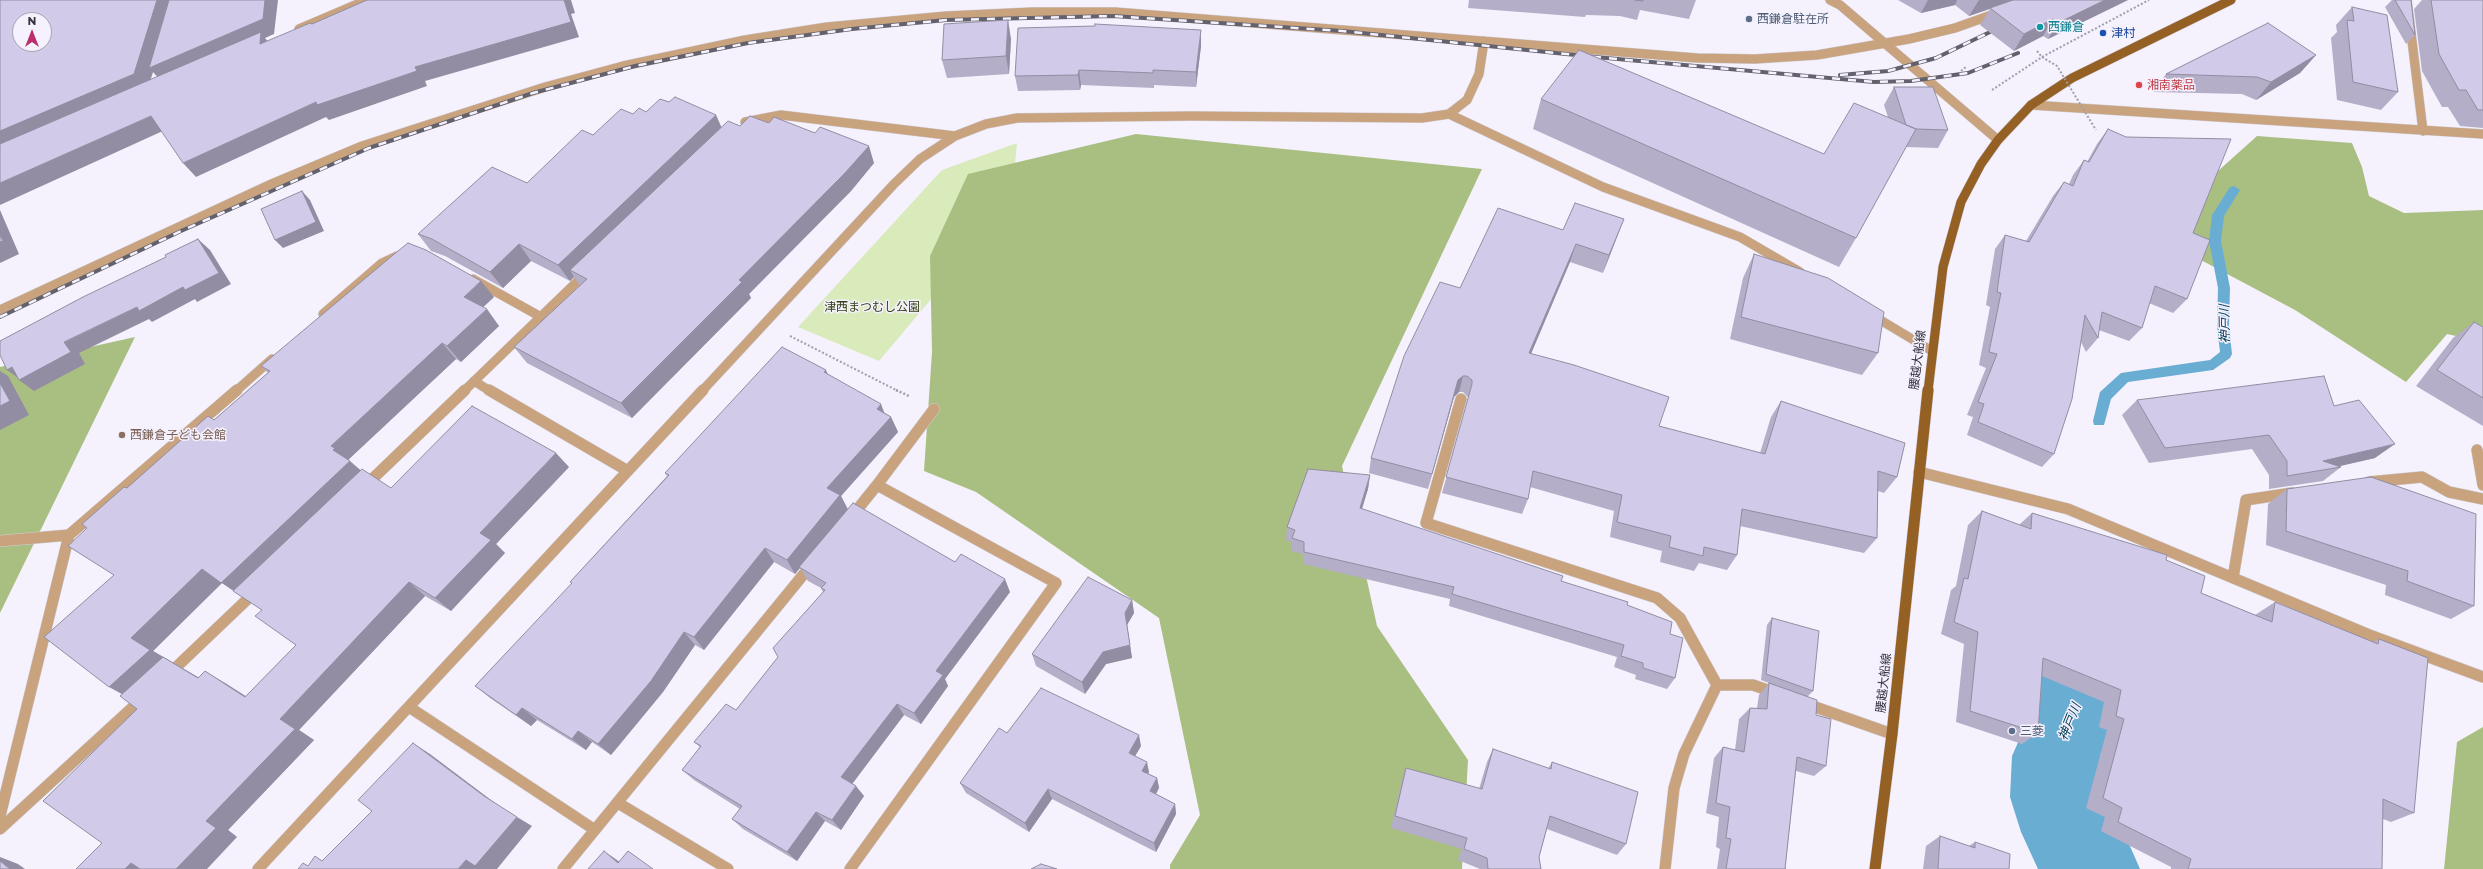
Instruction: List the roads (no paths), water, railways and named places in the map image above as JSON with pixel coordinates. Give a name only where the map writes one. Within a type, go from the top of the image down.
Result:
[{"type":"main road","name":"腰越大船線","points":[[1875,869],[1892,734],[1932,351],[1943,266],[1961,202],[1981,164],[1998,140],[2031,106],[2072,78],[2232,0]]},
{"type":"street","points":[[289,34],[367,0]]},
{"type":"street","points":[[1830,0],[1840,5],[1998,140]]},
{"type":"street","points":[[2407,0],[2423,131]]},
{"type":"street","points":[[0,310],[269,185],[362,146],[545,87],[623,66],[745,40],[828,28],[946,16],[1032,12],[1115,12],[1697,58],[1755,59],[1817,55],[1884,43],[1955,28],[2007,10]]},
{"type":"street","points":[[258,869],[894,184],[920,159],[955,136],[986,124],[1017,118],[1192,116],[1422,118],[1449,114],[1467,100],[1479,74],[1484,41]]},
{"type":"street","points":[[2031,106],[2483,134]]},
{"type":"street","points":[[740,127],[745,122],[781,114],[955,136]]},
{"type":"street","points":[[1449,114],[1603,187],[1740,236],[1809,277]]},
{"type":"street","points":[[316,320],[382,263],[410,250]]},
{"type":"street","points":[[359,492],[598,262]]},
{"type":"street","points":[[462,272],[541,316]]},
{"type":"street","points":[[1864,310],[1932,351]]},
{"type":"street","points":[[0,816],[69,535],[280,352]]},
{"type":"street","points":[[474,381],[628,470]]},
{"type":"street","points":[[1462,399],[1426,523],[1657,598],[1680,618],[1717,685]]},
{"type":"street","points":[[842,528],[877,485],[934,409]]},
{"type":"street","points":[[2478,450],[2483,485]]},
{"type":"street","points":[[1919,472],[2068,509],[2372,636],[2483,677]]},
{"type":"street","points":[[2359,483],[2422,477],[2449,492],[2483,499]]},
{"type":"street","points":[[850,869],[1056,583],[877,485]]},
{"type":"street","points":[[2233,578],[2246,500],[2306,491]]},
{"type":"street","points":[[0,541],[69,535]]},
{"type":"street","points":[[564,869],[822,552]]},
{"type":"street","points":[[162,681],[263,584]]},
{"type":"street","points":[[1717,685],[1752,685],[1892,734]]},
{"type":"street","points":[[1665,869],[1674,788],[1684,754],[1717,685]]},
{"type":"street","points":[[0,829],[151,692]]},
{"type":"street","points":[[409,707],[595,830]]},
{"type":"street","points":[[618,803],[728,869]]},
{"type":"waterway","name":"神戸川","points":[[2099,421],[2105,396],[2125,377],[2213,365],[2226,354],[2223,326],[2224,288],[2215,241],[2218,215],[2234,190]]},
{"type":"waterway","name":"神戸川","points":[[2094,869],[2066,832],[2054,797],[2056,756],[2077,707],[2091,645],[2095,587]]},
{"type":"railway","points":[[0,317],[181,231],[369,148],[533,93],[635,66],[748,43],[852,29],[946,20],[1113,16],[1342,31],[1595,57],[1874,82],[1911,81],[1968,73],[2018,53]]},
{"type":"railway","points":[[1840,75],[1888,71],[1936,58],[1990,32]]},
{"type":"place","name":"西鎌倉駐在所","points":[[1749,19]]},
{"type":"place","name":"西鎌倉","points":[[2040,27]]},
{"type":"place","name":"津村","points":[[2103,33]]},
{"type":"place","name":"湘南薬品","points":[[2139,85]]},
{"type":"place","name":"西鎌倉子ども会館","points":[[122,435]]},
{"type":"place","name":"三菱","points":[[2012,731]]},
{"type":"park label","name":"津西まつむし公園","points":[[872,307]]}]
